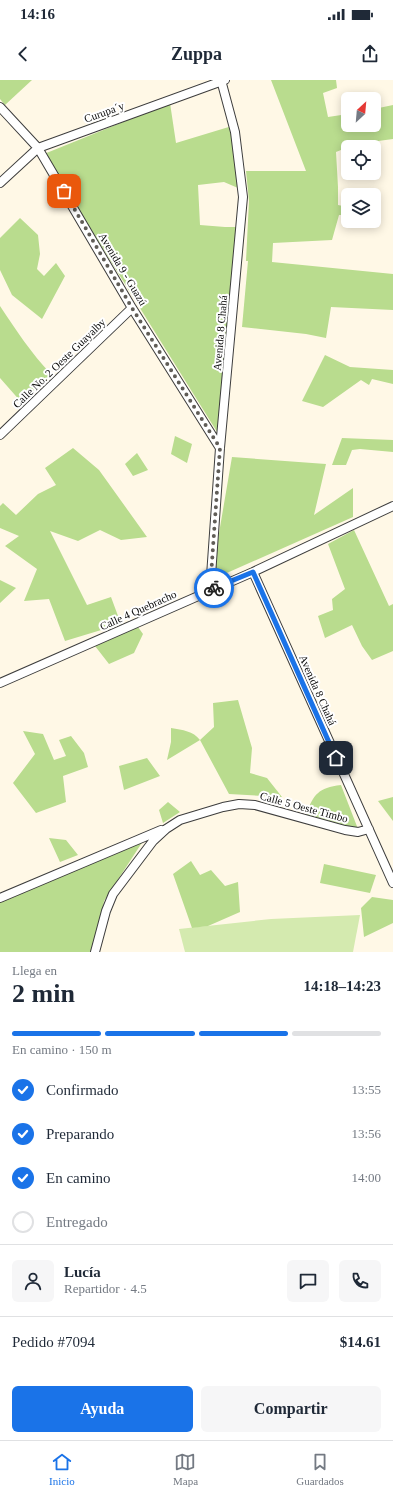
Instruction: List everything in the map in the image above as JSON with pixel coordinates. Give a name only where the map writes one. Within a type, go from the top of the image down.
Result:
[{"type":"street","name":"Curupa´y","points":[[0,183],[38,148],[223,81]]},
{"type":"street","name":"Avenida 8 Chahá","points":[[210,590],[220,448],[243,197],[235,132],[223,81]]},
{"type":"street","name":"Avenida 9 - Guazú","points":[[0,107],[38,148],[132,308],[220,448]]},
{"type":"street","name":"Calle No. 2 Oeste Guayalby","points":[[0,434],[132,308]]},
{"type":"street","name":"Calle 4 Quebracho","points":[[0,682],[253,572],[392,509]]},
{"type":"street","name":"Avenida 8 Chahá","points":[[253,572],[393,883]]},
{"type":"street","name":"Calle 5 Oeste Timbo","points":[[95,952],[106,911],[113,894],[153,841],[166,829],[180,820],[223,807],[239,804],[255,805],[355,832],[361,832],[369,829]]},
{"type":"street","points":[[0,898],[166,829]]},
{"type":"green space","points":[[0,80],[32,80],[5,105],[0,99]]},
{"type":"green space","points":[[271,80],[336,80],[337,88],[323,93],[328,117],[341,115],[341,132],[381,132],[381,108],[393,105],[393,139],[381,141],[341,140],[341,150],[336,152],[338,205],[341,206],[341,215],[339,215],[332,240],[273,243],[272,262],[393,274],[393,310],[331,307],[326,338],[306,334],[242,327],[248,261],[246,261],[249,201],[246,171],[306,171]]},
{"type":"green space","points":[[170,103],[176,143],[232,126],[238,188],[224,182],[198,185],[200,225],[237,227],[219,435],[44,154]]},
{"type":"green space","points":[[20,218],[38,235],[40,254],[37,269],[44,276],[56,263],[65,276],[42,319],[12,295],[0,270],[0,238]]},
{"type":"green space","points":[[0,306],[30,350],[51,374],[22,403],[0,378]]},
{"type":"green space","points":[[325,355],[350,367],[393,370],[393,384],[372,379],[369,385],[361,380],[323,407],[302,401]]},
{"type":"green space","points":[[175,436],[192,444],[187,463],[171,454]]},
{"type":"green space","points":[[342,438],[393,440],[393,452],[360,449],[352,450],[346,465],[332,465]]},
{"type":"green space","points":[[73,448],[99,470],[147,537],[121,540],[100,530],[78,541],[50,531],[87,605],[111,597],[121,624],[65,641],[49,599],[24,601],[37,569],[5,546],[19,536],[0,528],[0,506],[3,503],[16,515],[38,494],[56,485],[45,468]]},
{"type":"green space","points":[[137,453],[148,470],[133,476],[125,464]]},
{"type":"green space","points":[[232,457],[326,464],[314,515],[353,488],[353,517],[211,580]]},
{"type":"green space","points":[[354,530],[389,606],[393,604],[393,651],[372,660],[362,646],[352,625],[325,638],[318,616],[333,610],[332,599],[345,589],[328,544]]},
{"type":"green space","points":[[0,580],[16,588],[0,603]]},
{"type":"green space","points":[[138,627],[143,634],[134,653],[109,664],[95,646]]},
{"type":"green space","points":[[238,700],[252,748],[250,773],[267,778],[282,797],[229,794],[200,740],[214,727],[213,703]]},
{"type":"green space","points":[[171,728],[184,730],[200,740],[167,760],[171,742]]},
{"type":"green space","points":[[23,731],[43,734],[54,760],[66,756],[59,740],[71,736],[84,753],[88,767],[63,776],[66,802],[36,813],[13,783],[35,754]]},
{"type":"green space","points":[[147,758],[160,776],[124,790],[119,766]]},
{"type":"green space","points":[[341,785],[358,829],[306,814],[312,801],[318,793],[327,788]]},
{"type":"green space","points":[[393,797],[393,821],[378,801]]},
{"type":"green space","points":[[168,802],[180,812],[163,823],[159,810]]},
{"type":"green space","points":[[49,838],[66,840],[78,855],[60,862]]},
{"type":"green space","points":[[145,838],[104,901],[97,952],[0,952],[0,901]]},
{"type":"green space","points":[[191,861],[200,875],[211,870],[225,886],[238,882],[240,912],[208,926],[192,928],[173,874]]},
{"type":"green space","points":[[324,864],[376,875],[370,893],[320,883]]},
{"type":"green space","points":[[372,897],[393,900],[393,923],[364,937],[361,908]]},
{"type":"green space","points":[[360,915],[353,952],[185,952],[179,929],[271,919]]},
{"type":"way so far","points":[[64,191],[132,308],[220,448],[210,590],[214,588]]},
{"type":"route","points":[[214,588],[253,572],[336,758]]}]
